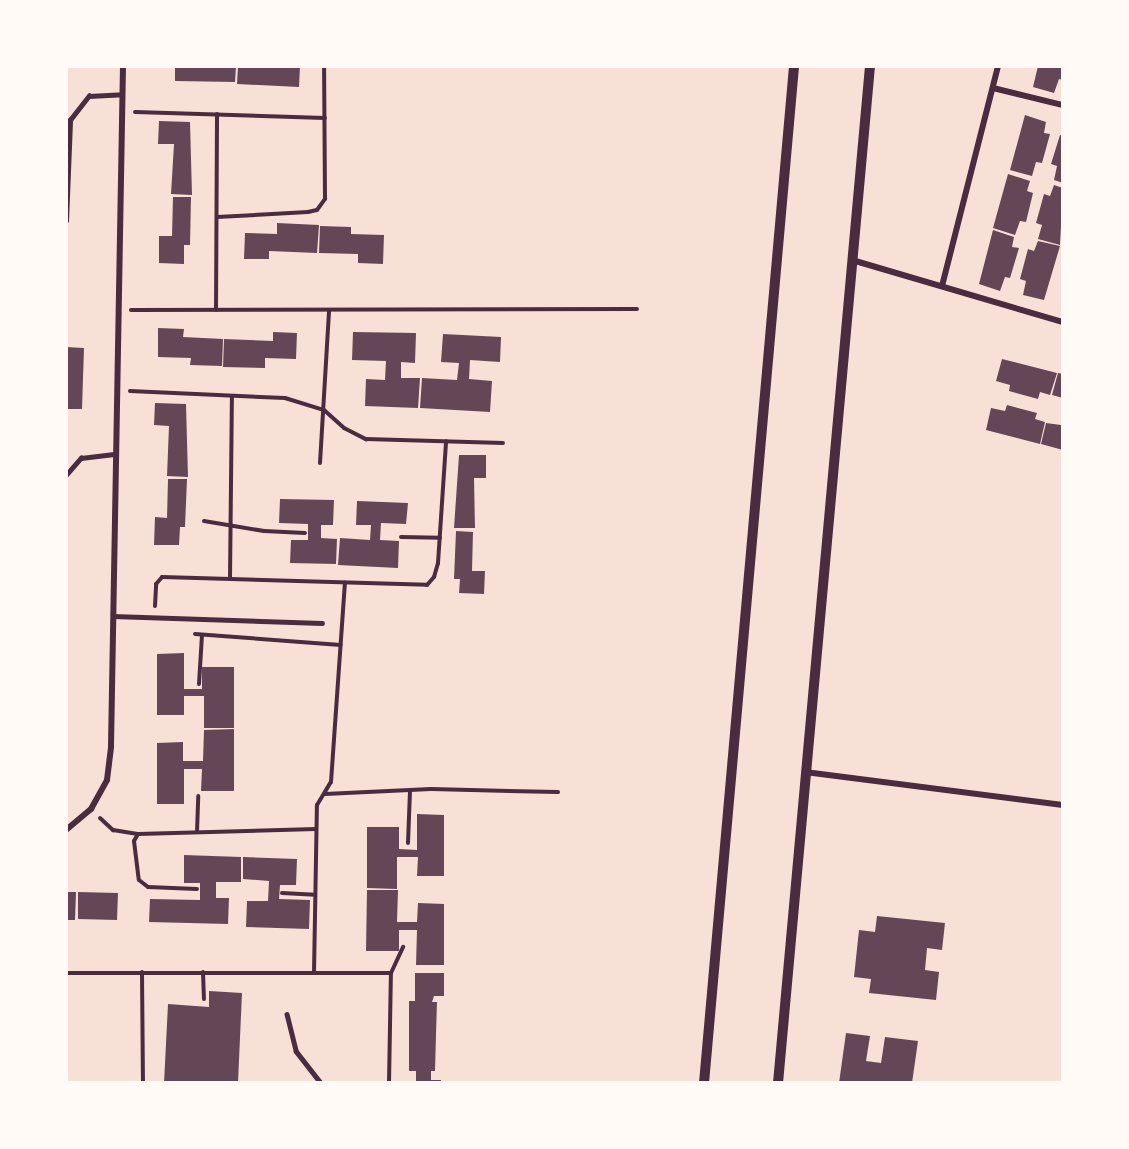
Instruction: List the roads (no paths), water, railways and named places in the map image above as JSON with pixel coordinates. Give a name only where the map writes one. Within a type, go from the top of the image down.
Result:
[{"type":"street","points":[[66,830],[91,809],[107,780],[111,746],[123,66]]},
{"type":"street","points":[[704,1083],[794,66]]},
{"type":"street","points":[[778,1083],[870,66]]},
{"type":"street","points":[[942,286],[998,66]]},
{"type":"street","points":[[993,88],[1063,105]]},
{"type":"street","points":[[852,260],[1063,322]]},
{"type":"street","points":[[805,772],[1063,805]]},
{"type":"lane","points":[[66,221],[70,120],[89,96],[122,94]]},
{"type":"lane","points":[[66,475],[81,458],[116,454]]},
{"type":"lane","points":[[113,616],[322,623]]},
{"type":"lane","points":[[287,1014],[296,1051],[321,1083]]}]
